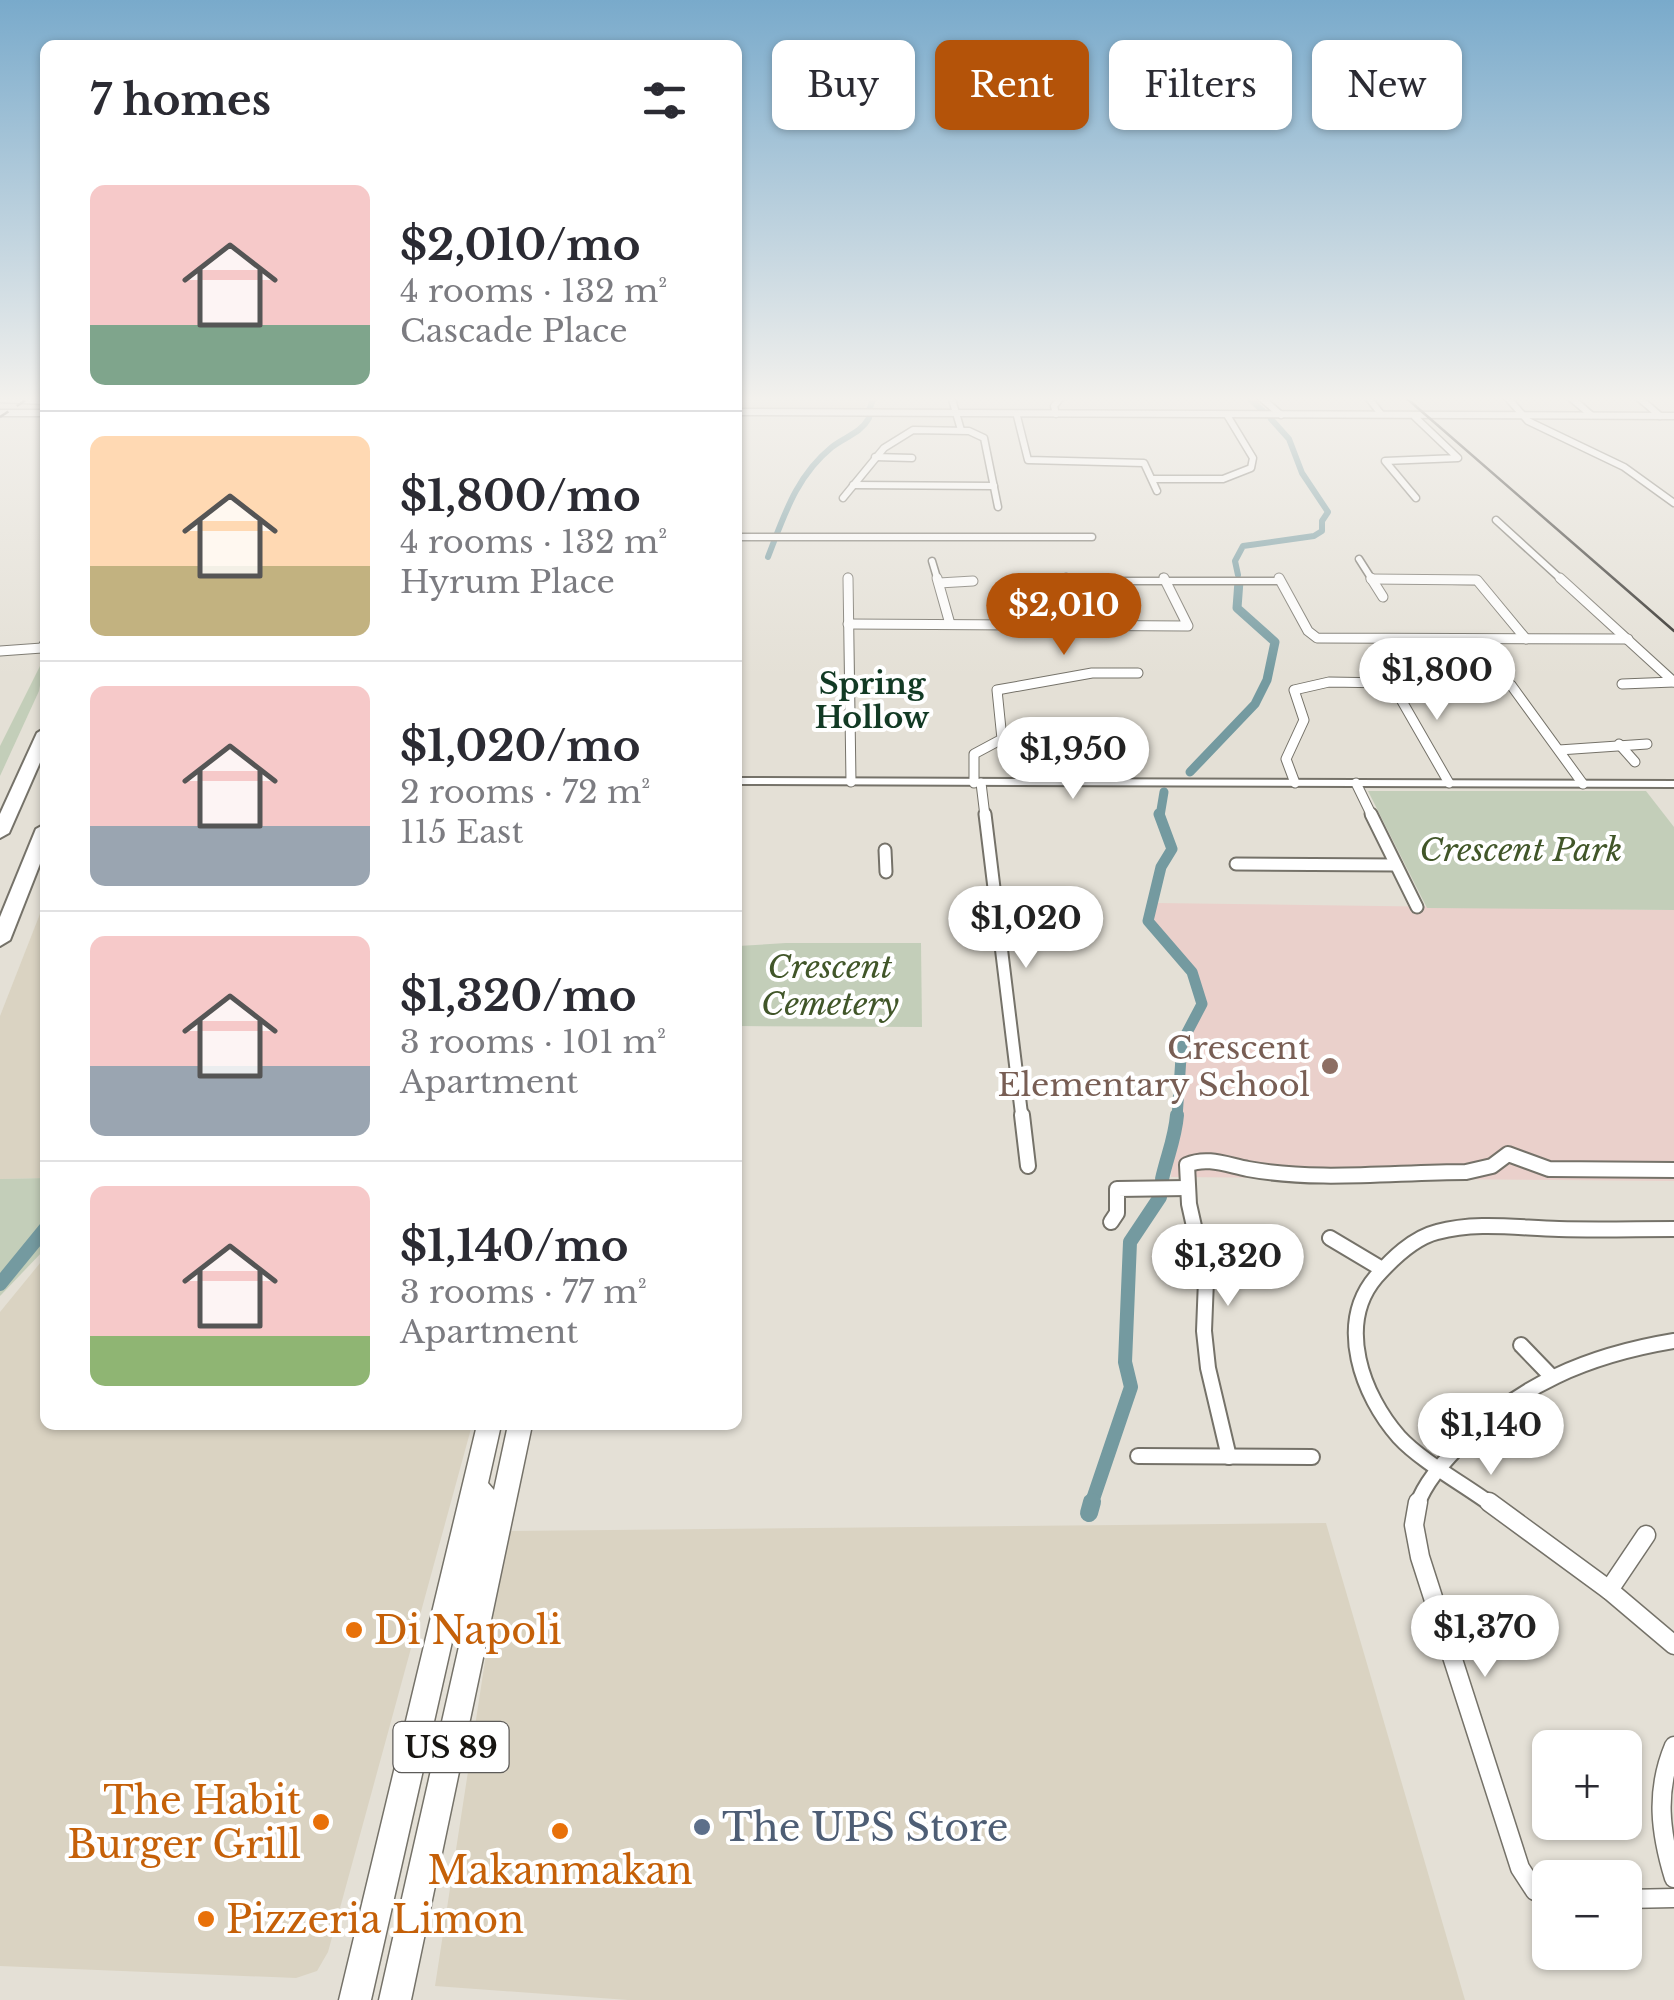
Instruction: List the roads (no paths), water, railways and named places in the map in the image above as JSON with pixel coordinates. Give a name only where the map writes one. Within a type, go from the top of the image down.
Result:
[{"type":"highway","points":[[0,832],[40,744]]},
{"type":"highway","points":[[0,940],[40,840]]},
{"type":"main road","name":"US 89","points":[[354,2000],[488,1430]]},
{"type":"main road","name":"US 89","points":[[395,2000],[519,1430]]},
{"type":"main road","points":[[464,1682],[469,1592],[486,1502],[482,1493],[474,1490]]},
{"type":"street","points":[[843,498],[850,489]]},
{"type":"street","points":[[995,489],[998,508]]},
{"type":"street","points":[[1409,489],[1416,498]]},
{"type":"street","points":[[1658,491],[1674,491]]},
{"type":"street","points":[[1658,491],[1674,503]]},
{"type":"street","points":[[1496,520],[1674,682]]},
{"type":"street","points":[[742,537],[1092,537]]},
{"type":"street","points":[[1360,560],[1383,597]]},
{"type":"street","points":[[932,561],[950,624]]},
{"type":"street","points":[[848,577],[851,782]]},
{"type":"street","points":[[848,624],[1188,626],[1182,607],[1169,593],[1163,577]]},
{"type":"street","points":[[1079,628],[1066,578],[1278,578],[1310,634],[1318,638],[1628,640]]},
{"type":"street","points":[[1372,578],[1477,580],[1526,639]]},
{"type":"street","points":[[938,584],[974,582]]},
{"type":"street","points":[[0,651],[40,646]]},
{"type":"street","points":[[1028,1166],[974,754],[994,746],[1003,736],[996,690],[1092,673],[1138,673]]},
{"type":"street","points":[[1392,682],[1449,783]]},
{"type":"street","points":[[1295,783],[1286,759],[1303,724],[1294,693],[1301,685],[1392,682],[1511,685],[1583,784]]},
{"type":"street","points":[[1622,684],[1674,682]]},
{"type":"street","points":[[1619,744],[1635,762]]},
{"type":"street","points":[[1559,750],[1648,744]]},
{"type":"street","points":[[742,782],[1674,784]]},
{"type":"street","points":[[1356,783],[1417,907]]},
{"type":"street","points":[[885,850],[886,872]]},
{"type":"street","points":[[1236,864],[1396,865]]},
{"type":"street","points":[[1229,1457],[1208,1368],[1206,1280],[1187,1188],[1187,1165],[1198,1160],[1254,1170],[1466,1172],[1492,1166],[1508,1154],[1549,1168],[1674,1170]]},
{"type":"street","points":[[1111,1222],[1117,1213],[1117,1189],[1187,1188]]},
{"type":"street","points":[[1674,1229],[1556,1230],[1494,1224],[1452,1228],[1415,1241],[1382,1269],[1358,1306],[1354,1338],[1369,1391],[1386,1423],[1439,1469],[1608,1590],[1674,1645]]},
{"type":"street","points":[[1330,1238],[1382,1269]]},
{"type":"street","points":[[1532,1882],[1520,1868],[1415,1539],[1415,1504],[1439,1469],[1487,1416],[1550,1375],[1621,1350],[1674,1342]]},
{"type":"street","points":[[1521,1345],[1550,1375]]},
{"type":"street","points":[[1138,1456],[1312,1457]]},
{"type":"street","points":[[1608,1590],[1646,1534]]},
{"type":"street","points":[[1674,1746],[1660,1782],[1659,1805],[1674,1878]]},
{"type":"street","points":[[1642,1899],[1674,1898]]},
{"type":"waterway","points":[[768,557],[797,489]]},
{"type":"waterway","points":[[1238,575],[1235,561],[1243,546],[1314,536],[1322,531],[1322,521],[1328,512],[1313,489]]},
{"type":"waterway","points":[[1190,772],[1255,704],[1267,680],[1275,642],[1237,608],[1239,581]]},
{"type":"waterway","points":[[1160,816],[1164,792]]},
{"type":"waterway","points":[[1159,814],[1172,849],[1161,867],[1148,921],[1192,972],[1202,1004],[1182,1042],[1177,1118]]},
{"type":"waterway","points":[[1162,1179],[1177,1115]]},
{"type":"waterway","points":[[1092,1502],[1131,1387],[1125,1362],[1130,1242],[1160,1197]]},
{"type":"waterway","points":[[0,1284],[40,1235]]},
{"type":"waterway","points":[[1089,1513],[1092,1502]]},
{"type":"tram line","points":[[1511,489],[1674,631]]},
{"type":"place","name":"Crescent Elementary School","points":[[1330,1066]]},
{"type":"place","name":"Di Napoli","points":[[354,1630]]},
{"type":"place","name":"The Habit Burger Grill","points":[[321,1822]]},
{"type":"place","name":"The UPS Store","points":[[702,1827]]},
{"type":"place","name":"Makanmakan","points":[[560,1831]]},
{"type":"place","name":"Pizzeria Limon","points":[[206,1919]]},
{"type":"district","name":"Spring Hollow","points":[[872,700]]},
{"type":"park label","name":"Crescent Park","points":[[1521,850]]},
{"type":"park label","name":"Crescent Cemetery","points":[[830,986]]}]
